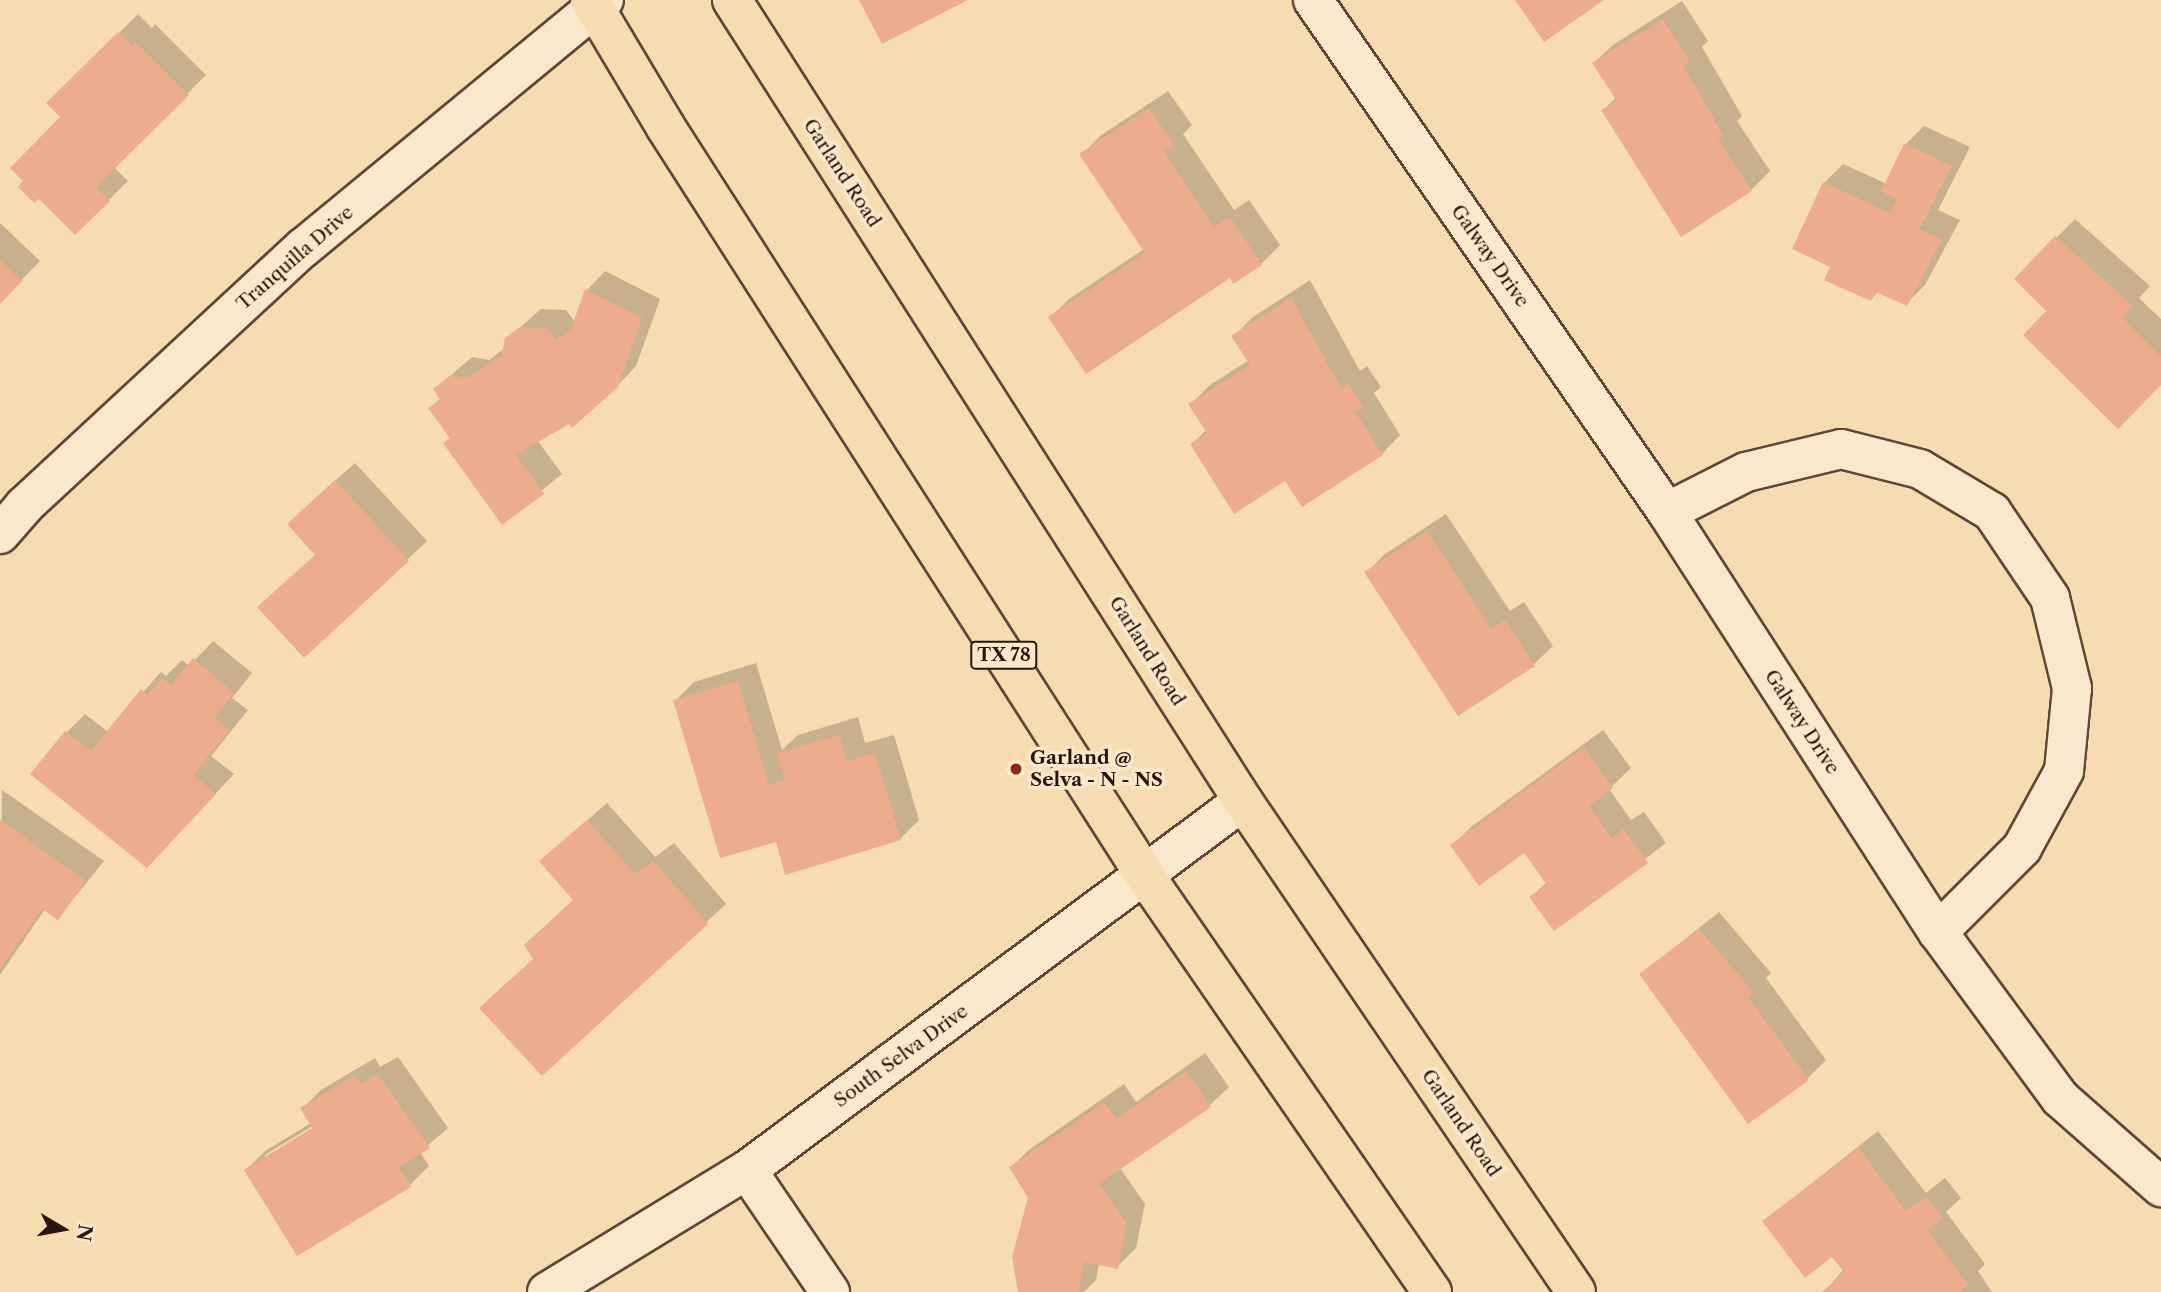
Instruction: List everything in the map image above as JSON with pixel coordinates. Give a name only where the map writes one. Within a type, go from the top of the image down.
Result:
[{"type":"main road","name":"Garland Road","points":[[732,0],[1243,801],[1576,1292]]},
{"type":"main road","name":"TX 78","points":[[596,2],[665,126],[1146,877],[1432,1292]]},
{"type":"street","name":"Galway Drive","points":[[1313,0],[1667,512],[1938,932],[2060,1098],[2161,1187]]},
{"type":"street","name":"Tranquilla Drive","points":[[0,534],[23,506],[303,248],[596,2]]},
{"type":"street","points":[[1667,512],[1746,472],[1842,449],[1920,469],[1992,512],[2050,598],[2072,688],[2064,771],[2022,848],[1938,932]]},
{"type":"street","name":"South Selva Drive","points":[[547,1292],[747,1170],[1146,877],[1243,801]]},
{"type":"street","points":[[747,1170],[830,1292]]},
{"type":"building","points":[[859,0],[968,0],[882,44]]},
{"type":"building","points":[[1515,0],[1604,0],[1544,42]]},
{"type":"building","points":[[1663,19],[1690,61],[1683,66],[1724,136],[1718,139],[1752,191],[1681,237],[1601,110],[1617,101],[1592,63]]},
{"type":"building","points":[[118,32],[132,46],[135,42],[189,95],[96,187],[110,201],[75,235],[39,199],[34,203],[18,187],[23,181],[10,168],[60,117],[46,103]]},
{"type":"building","points":[[1149,108],[1174,145],[1164,152],[1214,227],[1230,217],[1262,265],[1233,284],[1230,278],[1086,374],[1048,317],[1145,253],[1079,154]]},
{"type":"building","points":[[1904,144],[1952,166],[1920,229],[1942,239],[1907,306],[1876,292],[1871,301],[1824,280],[1830,267],[1792,249],[1823,182],[1890,213],[1897,199],[1881,191]]},
{"type":"building","points":[[2055,236],[2133,306],[2122,317],[2161,357],[2161,385],[2118,429],[2023,335],[2046,311],[2014,279]]},
{"type":"building","points":[[0,260],[22,281],[0,304]]},
{"type":"building","points":[[585,289],[642,318],[618,387],[572,428],[569,424],[516,455],[544,494],[502,525],[443,443],[450,438],[428,408],[440,400],[433,389],[451,375],[468,378],[502,354],[505,338],[520,327],[547,328],[556,340],[571,329]]},
{"type":"building","points":[[1291,298],[1341,388],[1348,383],[1363,407],[1355,412],[1383,455],[1302,507],[1285,481],[1234,514],[1190,444],[1207,433],[1188,404],[1250,365],[1231,336]]},
{"type":"building","points":[[335,480],[409,561],[304,658],[257,607],[315,555],[287,524]]},
{"type":"building","points":[[1427,531],[1491,629],[1505,620],[1535,666],[1458,716],[1364,572]]},
{"type":"building","points":[[193,658],[234,693],[214,718],[230,730],[193,775],[216,794],[147,868],[30,774],[65,731],[91,751],[141,689],[148,695],[162,678],[171,685]]},
{"type":"building","points":[[738,681],[769,785],[785,780],[777,753],[839,735],[847,761],[875,753],[901,840],[785,875],[776,842],[720,858],[673,700]]},
{"type":"building","points":[[1584,747],[1613,788],[1589,806],[1612,838],[1624,829],[1648,863],[1554,931],[1529,897],[1547,885],[1524,853],[1479,886],[1450,845]]},
{"type":"building","points":[[0,820],[86,881],[58,920],[42,909],[0,969]]},
{"type":"building","points":[[587,820],[635,874],[654,861],[708,924],[542,1076],[479,1008],[533,959],[524,945],[573,900],[539,861]]},
{"type":"building","points":[[1699,929],[1754,993],[1748,997],[1809,1080],[1748,1124],[1639,974]]},
{"type":"building","points":[[1186,1071],[1211,1107],[1099,1184],[1127,1223],[1118,1269],[1084,1262],[1079,1292],[1018,1292],[1012,1257],[1028,1198],[1009,1167],[1105,1102],[1116,1119]]},
{"type":"building","points":[[378,1074],[430,1148],[399,1167],[411,1187],[297,1256],[244,1170],[312,1128],[300,1108],[355,1075],[361,1084]]},
{"type":"building","points":[[1859,1148],[1906,1211],[1926,1196],[1943,1218],[1927,1230],[1968,1284],[1961,1292],[1822,1292],[1844,1272],[1832,1257],[1805,1278],[1762,1221]]},
{"type":"place","name":"Garland @ Selva - N - NS","points":[[1016,769]]}]
